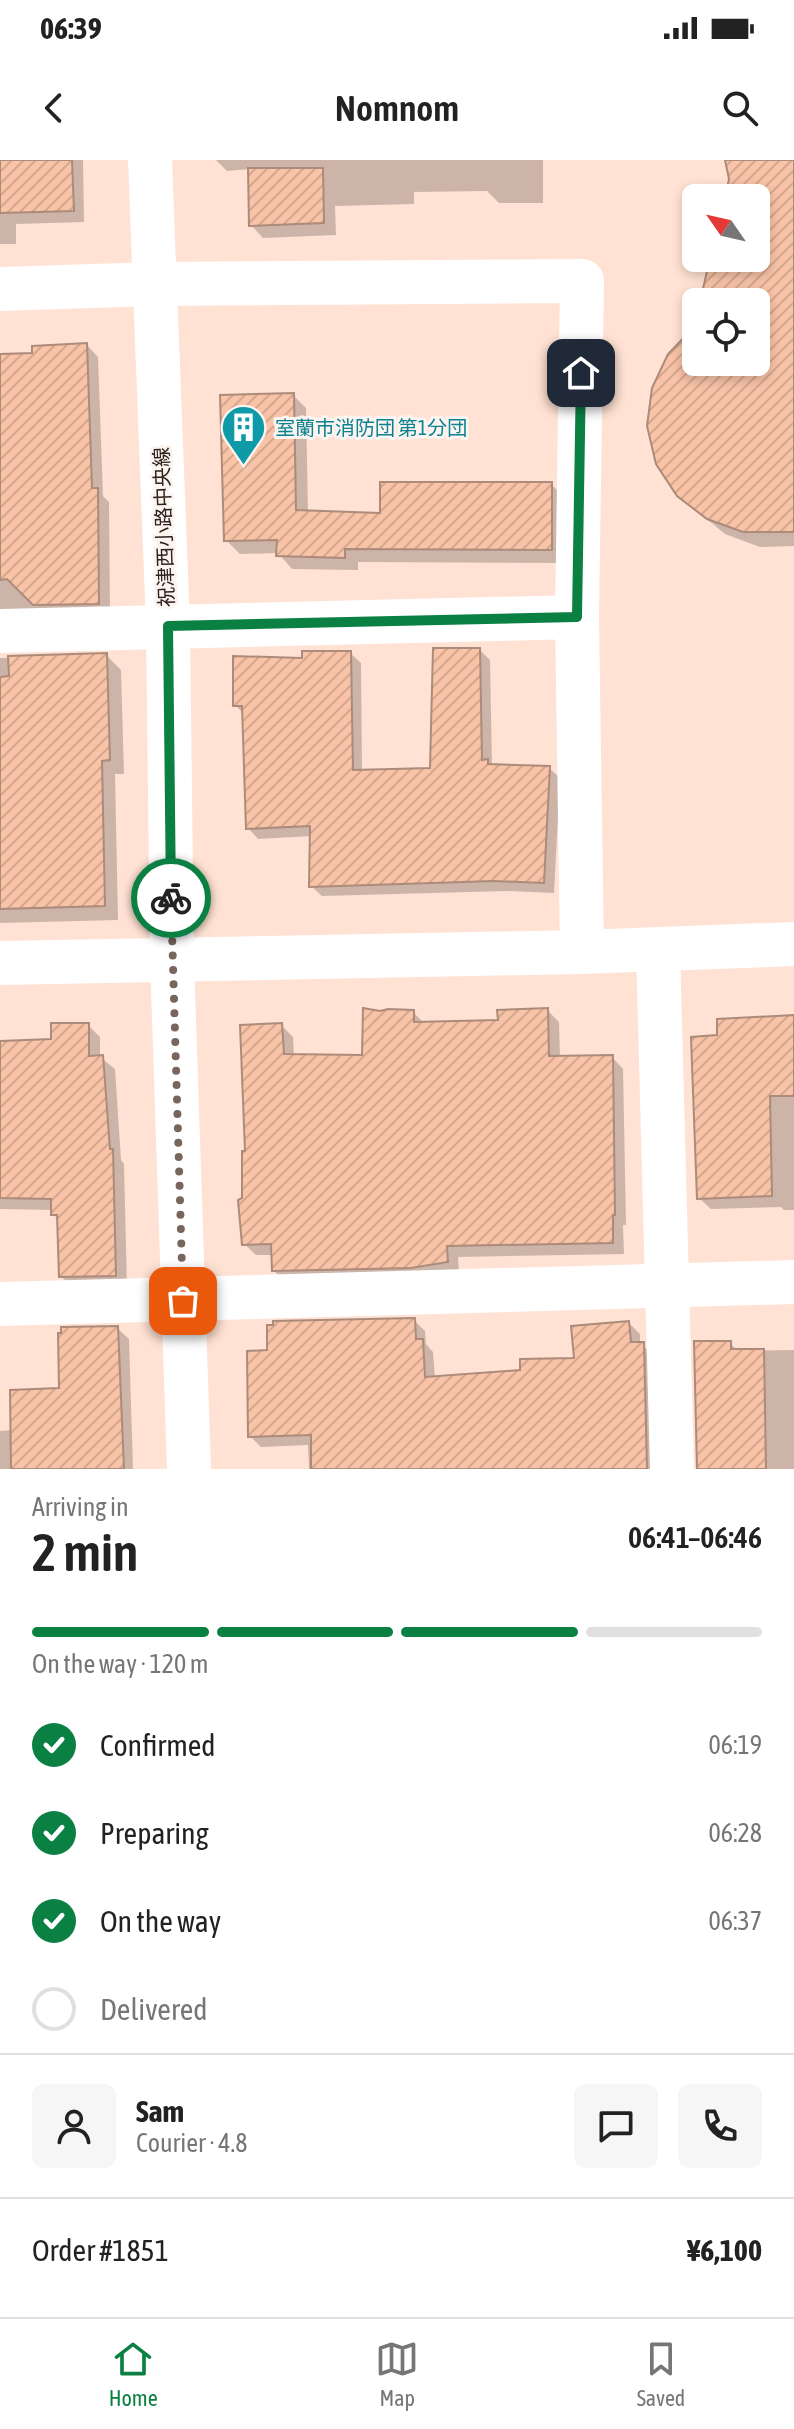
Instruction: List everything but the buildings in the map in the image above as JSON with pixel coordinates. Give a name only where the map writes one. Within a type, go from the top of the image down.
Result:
[{"type":"street","name":"祝津西小路中央線","points":[[150,160],[168,626],[172,959],[189,1469]]},
{"type":"street","points":[[0,289],[154,284],[582,281],[577,617],[582,952]]},
{"type":"street","points":[[0,631],[577,617]]},
{"type":"street","points":[[0,963],[582,952],[794,944]]},
{"type":"street","points":[[658,950],[672,1469]]},
{"type":"street","points":[[0,1304],[794,1282]]},
{"type":"way so far","points":[[171,898],[183,1301]]},
{"type":"place","name":"室蘭市消防団 第1分団","points":[[244,467]]},
{"type":"route","points":[[171,898],[168,626],[577,617],[581,373]]}]
